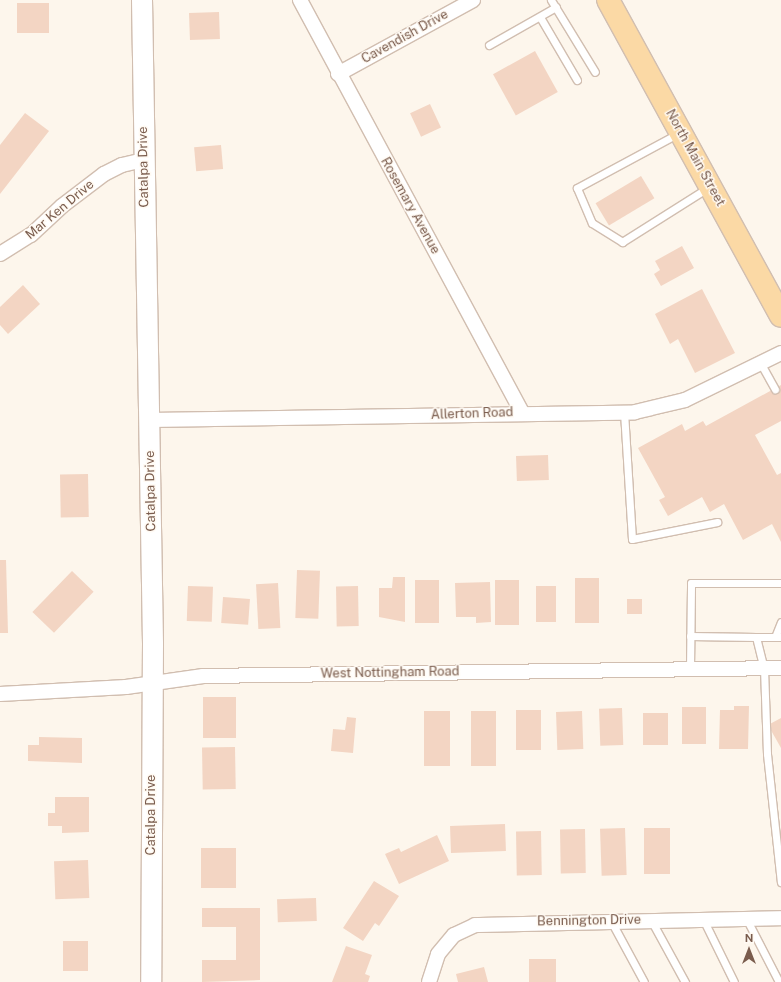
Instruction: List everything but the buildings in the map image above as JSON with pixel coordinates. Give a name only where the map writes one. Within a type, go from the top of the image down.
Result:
[{"type":"main road","name":"North Main Street","points":[[608,0],[781,316]]},
{"type":"street","name":"Catalpa Drive","points":[[142,0],[143,160],[150,420],[153,683],[151,982]]},
{"type":"street","name":"Rosemary Avenue","points":[[300,0],[338,74],[522,412]]},
{"type":"street","name":"Cavendish Drive","points":[[338,74],[473,0]]},
{"type":"street","name":"Mar Ken Drive","points":[[0,254],[31,235],[62,206],[104,174],[122,165],[143,160]]},
{"type":"street","name":"Allerton Road","points":[[150,420],[522,412],[624,412],[685,400],[781,353]]},
{"type":"street","name":"West Nottingham Road","points":[[0,694],[153,683],[203,676],[781,668]]},
{"type":"street","name":"Bennington Drive","points":[[429,982],[438,954],[466,928],[499,923],[781,918]]},
{"type":"lane","points":[[551,0],[595,72]]},
{"type":"lane","points":[[489,45],[556,7]]},
{"type":"lane","points":[[540,17],[577,80]]},
{"type":"lane","points":[[680,132],[577,188],[592,224],[622,242],[710,186]]},
{"type":"lane","points":[[761,364],[775,388]]},
{"type":"lane","points":[[624,412],[632,539],[717,522]]},
{"type":"lane","points":[[690,669],[691,583],[781,583]]},
{"type":"lane","points":[[690,636],[778,637],[781,622]]},
{"type":"lane","points":[[756,637],[764,668],[767,754],[781,882]]},
{"type":"lane","points":[[746,918],[779,982]]},
{"type":"lane","points":[[703,919],[734,982]]},
{"type":"lane","points":[[650,920],[685,982]]},
{"type":"lane","points":[[611,921],[644,982]]}]
